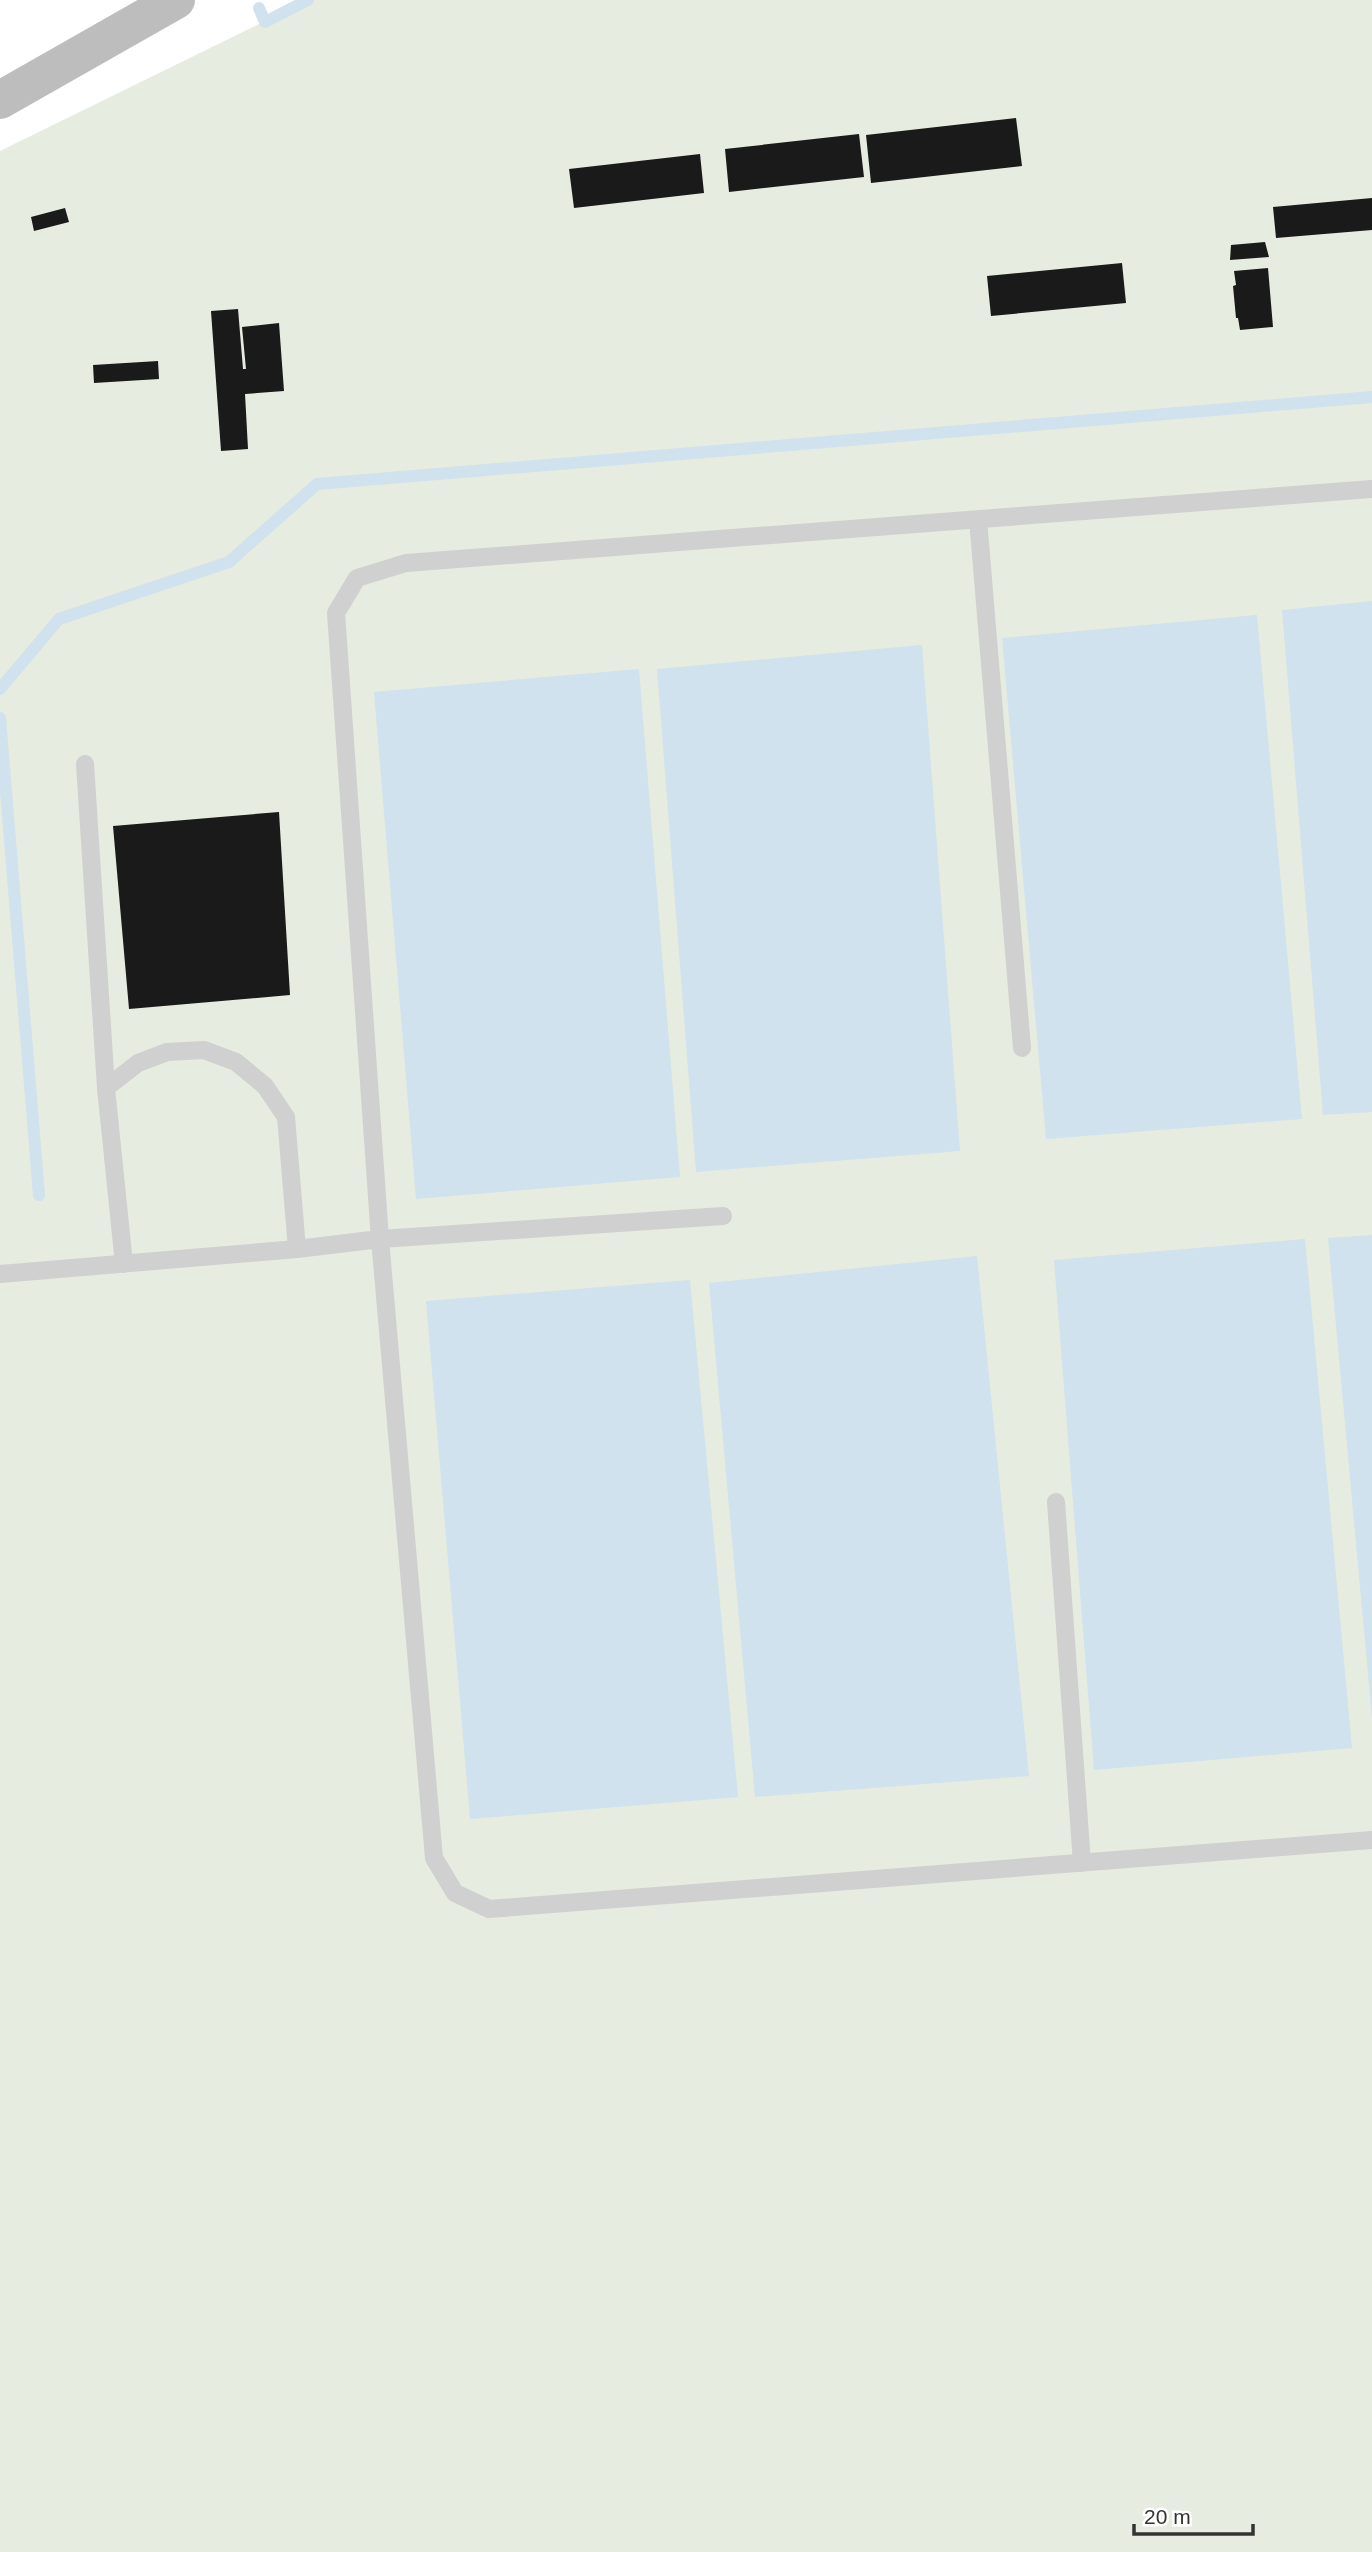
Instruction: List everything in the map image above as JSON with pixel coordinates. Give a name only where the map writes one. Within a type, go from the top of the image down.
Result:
[{"type":"main road","points":[[0,100],[176,0]]},
{"type":"lane","points":[[1372,489],[407,563],[357,578],[336,613],[380,1239],[434,1858],[455,1893],[489,1909],[1372,1840]]},
{"type":"lane","points":[[978,520],[1022,1048]]},
{"type":"lane","points":[[85,764],[106,1087],[124,1264]]},
{"type":"lane","points":[[106,1087],[138,1063],[167,1052],[204,1050],[236,1062],[265,1086],[286,1118],[297,1249]]},
{"type":"lane","points":[[0,1274],[297,1249],[380,1239],[723,1216]]},
{"type":"lane","points":[[1056,1502],[1082,1863]]},
{"type":"shaded area","points":[[308,0],[1372,0],[1372,2552],[0,2552],[0,151]]},
{"type":"water","points":[[1372,601],[1372,1112],[1323,1115],[1282,610]]},
{"type":"water","points":[[1257,615],[1302,1119],[1046,1139],[1002,638]]},
{"type":"water","points":[[922,645],[960,1151],[696,1172],[657,669]]},
{"type":"water","points":[[639,669],[680,1177],[416,1199],[374,692]]},
{"type":"water","points":[[1372,1235],[1372,1718],[1328,1238]]},
{"type":"water","points":[[1305,1239],[1352,1748],[1094,1770],[1054,1260]]},
{"type":"water","points":[[977,1256],[1029,1776],[755,1797],[709,1283]]},
{"type":"water","points":[[690,1280],[738,1797],[470,1819],[426,1301]]},
{"type":"building","points":[[1016,118],[1022,166],[871,183],[866,135]]},
{"type":"building","points":[[859,134],[864,177],[729,192],[725,149]]},
{"type":"building","points":[[700,154],[704,193],[574,208],[569,169]]},
{"type":"building","points":[[1372,198],[1372,230],[1276,238],[1273,207]]},
{"type":"building","points":[[65,208],[69,222],[34,231],[31,217]]},
{"type":"building","points":[[1265,242],[1269,257],[1230,260],[1231,245]]},
{"type":"building","points":[[1122,263],[1126,303],[991,316],[987,276]]},
{"type":"building","points":[[1268,268],[1273,327],[1240,330],[1236,318],[1234,271]]},
{"type":"building","points":[[238,309],[243,369],[246,369],[242,327],[279,323],[284,391],[245,394],[248,449],[221,451],[211,311]]},
{"type":"building","points":[[158,361],[159,379],[94,383],[93,365]]},
{"type":"building","points":[[279,812],[290,995],[129,1009],[113,826]]},
{"type":"waterway","points":[[259,8],[265,22],[308,0]]},
{"type":"waterway","points":[[0,689],[59,619],[229,562],[317,484],[1372,397]]},
{"type":"waterway","points":[[0,718],[39,1195]]}]
